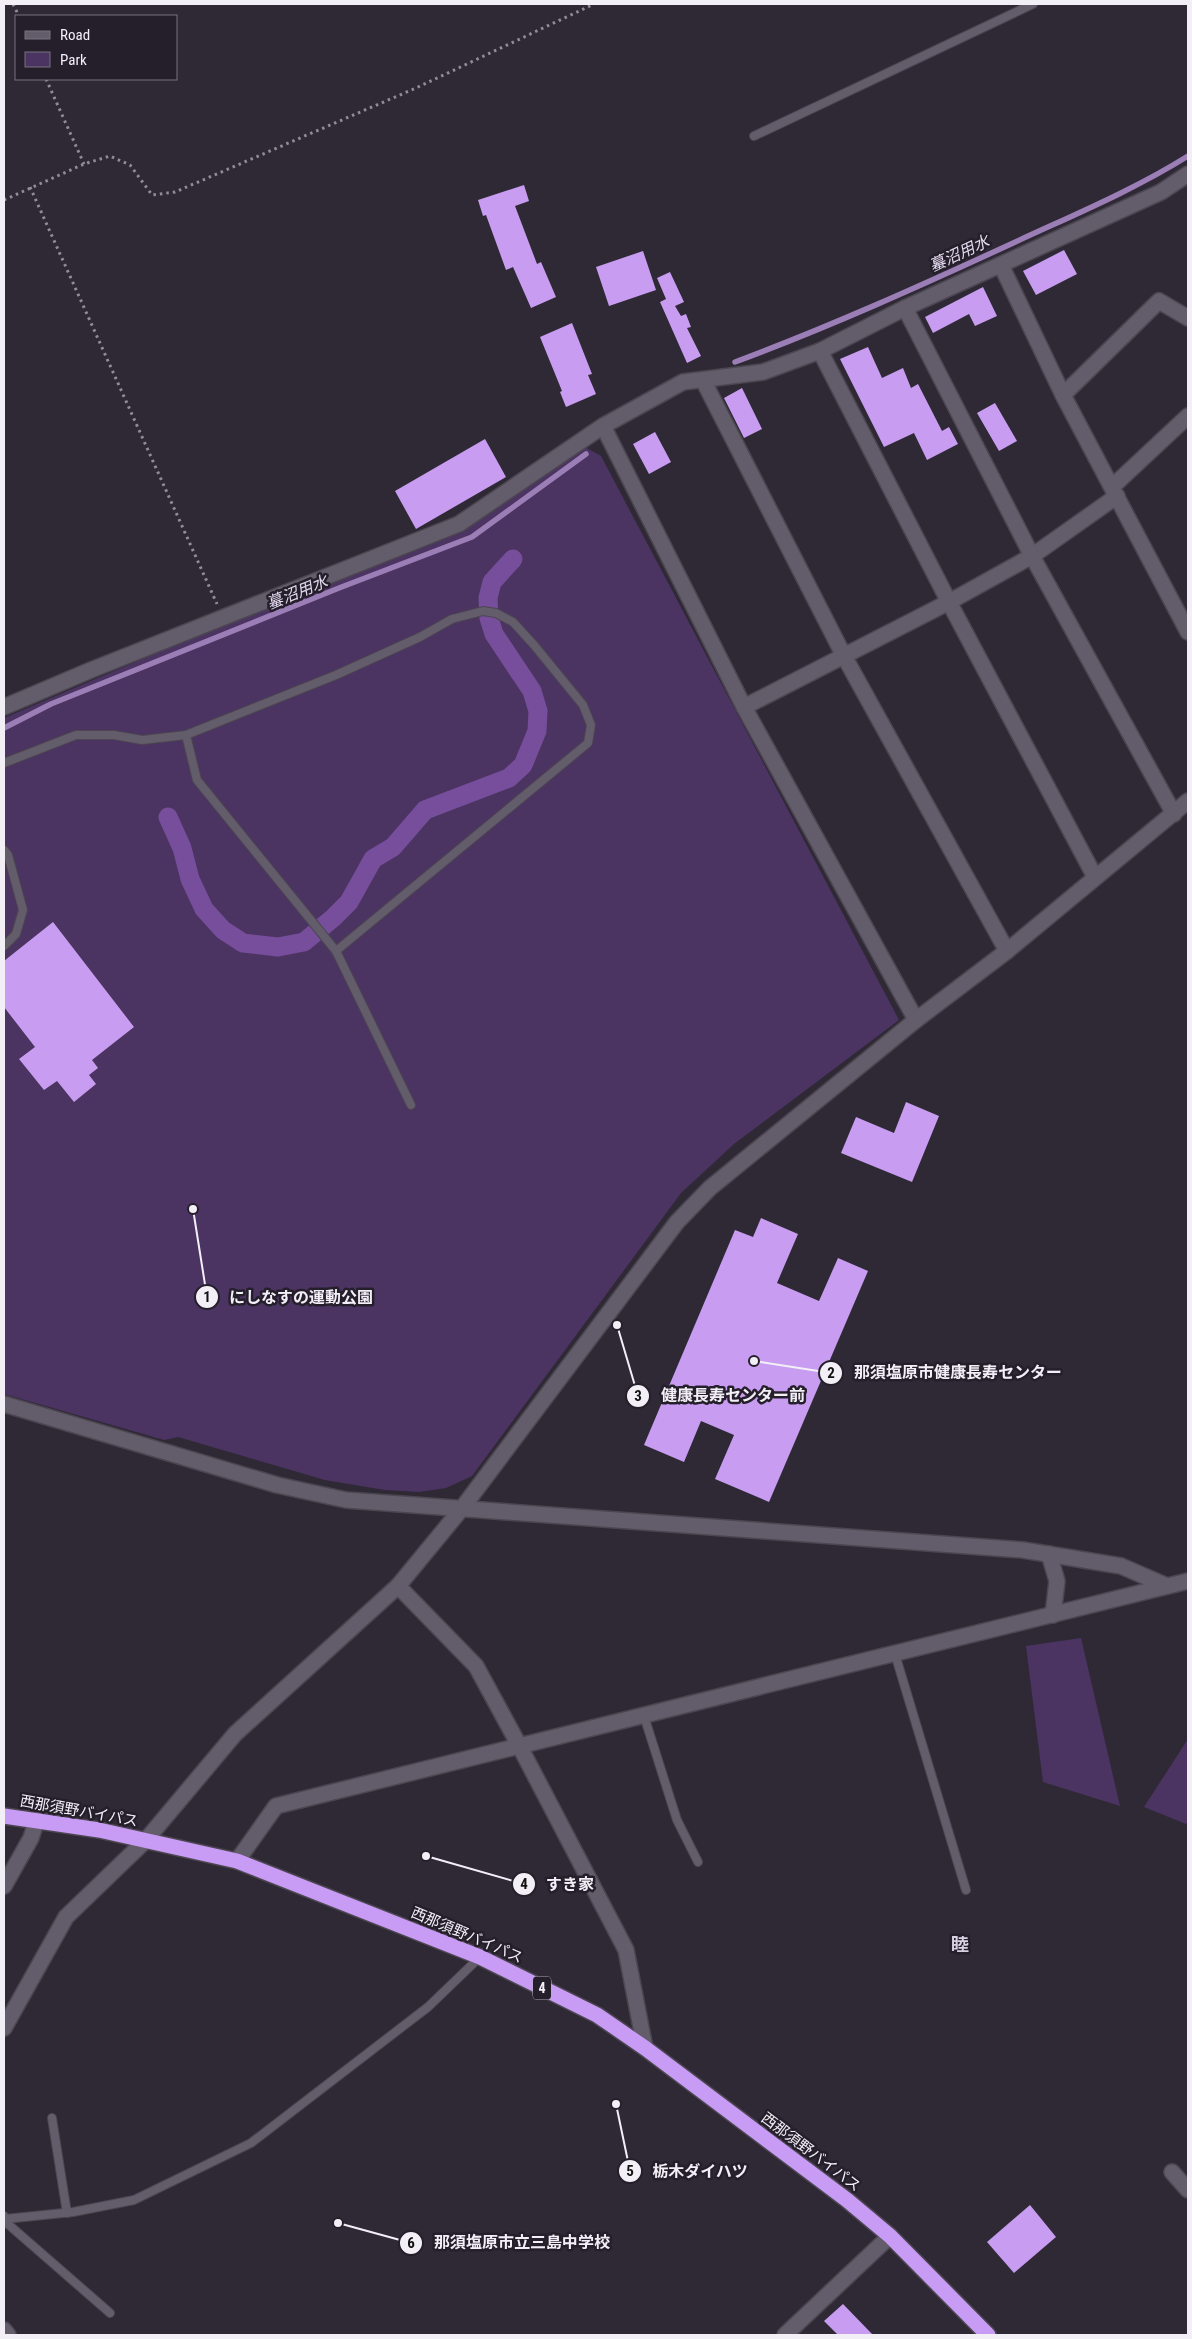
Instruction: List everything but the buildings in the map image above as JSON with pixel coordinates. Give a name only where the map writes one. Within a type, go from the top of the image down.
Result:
[{"type":"highway","name":"西那須野バイパス","points":[[4,1816],[37,1820],[146,1840],[237,1861],[480,1957],[598,2015],[646,2048],[847,2200],[890,2236],[988,2335]]},
{"type":"street","points":[[4,707],[91,670],[459,524],[603,426],[683,382],[763,372],[820,351],[904,308],[1161,192],[1188,174]]},
{"type":"street","points":[[1001,265],[1063,395],[1188,632]]},
{"type":"street","points":[[1063,395],[1159,302],[1188,318]]},
{"type":"street","points":[[904,308],[1032,556],[1174,814]]},
{"type":"street","points":[[820,351],[948,602],[1095,877]]},
{"type":"street","points":[[703,380],[844,656],[1007,951]]},
{"type":"street","points":[[744,707],[948,602],[1032,556],[1114,491],[1188,417]]},
{"type":"street","points":[[603,426],[744,707],[916,1020]]},
{"type":"street","points":[[4,2028],[66,1917],[146,1840],[235,1734],[398,1586],[463,1507],[677,1222],[710,1188],[916,1020],[1007,951],[1188,801]]},
{"type":"street","points":[[4,1404],[309,1492],[346,1500],[463,1507],[1049,1554],[1121,1566],[1167,1586]]},
{"type":"street","points":[[1049,1554],[1057,1581],[1053,1614]]},
{"type":"street","points":[[237,1861],[276,1806],[1188,1581]]},
{"type":"street","points":[[398,1586],[476,1666],[520,1747],[626,1950],[646,2048]]},
{"type":"street","points":[[4,1886],[31,1838],[37,1820]]},
{"type":"street","points":[[1172,2172],[1188,2190]]},
{"type":"street","points":[[785,2335],[890,2236]]},
{"type":"street","points":[[4,2330],[8,2335]]},
{"type":"lane","points":[[754,136],[1033,4]]},
{"type":"lane","points":[[4,762],[76,735],[114,734],[142,740],[186,735],[336,675],[420,637],[452,619],[483,611],[496,613],[512,622],[534,644],[583,705],[590,725],[588,743],[336,951]]},
{"type":"lane","points":[[186,735],[197,780],[336,951],[411,1105]]},
{"type":"lane","points":[[4,850],[8,855],[23,910],[16,934],[4,946]]},
{"type":"lane","points":[[895,1654],[966,1890]]},
{"type":"lane","points":[[644,1716],[676,1820],[698,1862]]},
{"type":"lane","points":[[4,2218],[67,2213],[134,2200],[251,2143],[428,2007],[480,1957]]},
{"type":"lane","points":[[52,2118],[67,2213]]},
{"type":"lane","points":[[4,2218],[9,2225],[110,2313]]},
{"type":"path","points":[[4,200],[84,164],[110,156],[130,165],[152,195],[175,192],[221,174],[416,88],[594,4]]},
{"type":"path","points":[[46,80],[84,164]]},
{"type":"path","points":[[30,187],[223,619]]},
{"type":"green space","points":[[585,447],[601,456],[899,1020],[734,1144],[681,1193],[472,1476],[446,1488],[419,1492],[385,1490],[325,1480],[178,1437],[164,1440],[4,1394],[4,718],[180,643],[463,531]]},
{"type":"green space","points":[[1081,1638],[1120,1806],[1043,1782],[1026,1646]]},
{"type":"green space","points":[[1188,1739],[1188,1822],[1186,1824],[1144,1807]]},
{"type":"waterway","name":"蟇沼用水","points":[[735,362],[840,320],[943,275],[1123,192],[1188,156]]},
{"type":"waterway","name":"蟇沼用水","points":[[4,728],[51,704],[339,588],[472,537],[586,454]]},
{"type":"waterway","points":[[168,817],[182,848],[190,879],[204,909],[223,930],[243,943],[278,947],[304,942],[349,902],[373,859],[393,847],[425,810],[509,778],[523,765],[537,731],[538,711],[532,691],[494,634],[489,618],[488,598],[492,582],[513,559]]},
{"type":"place","name":"にしなすの運動公園","points":[[193,1209]]},
{"type":"place","name":"健康長寿センター前","points":[[617,1325]]},
{"type":"place","name":"那須塩原市健康長寿センター","points":[[754,1361]]},
{"type":"place","name":"すき家","points":[[426,1856]]},
{"type":"place","name":"栃木ダイハツ","points":[[616,2104]]},
{"type":"place","name":"那須塩原市立三島中学校","points":[[338,2223]]},
{"type":"district","name":"睦","points":[[960,1945]]}]
